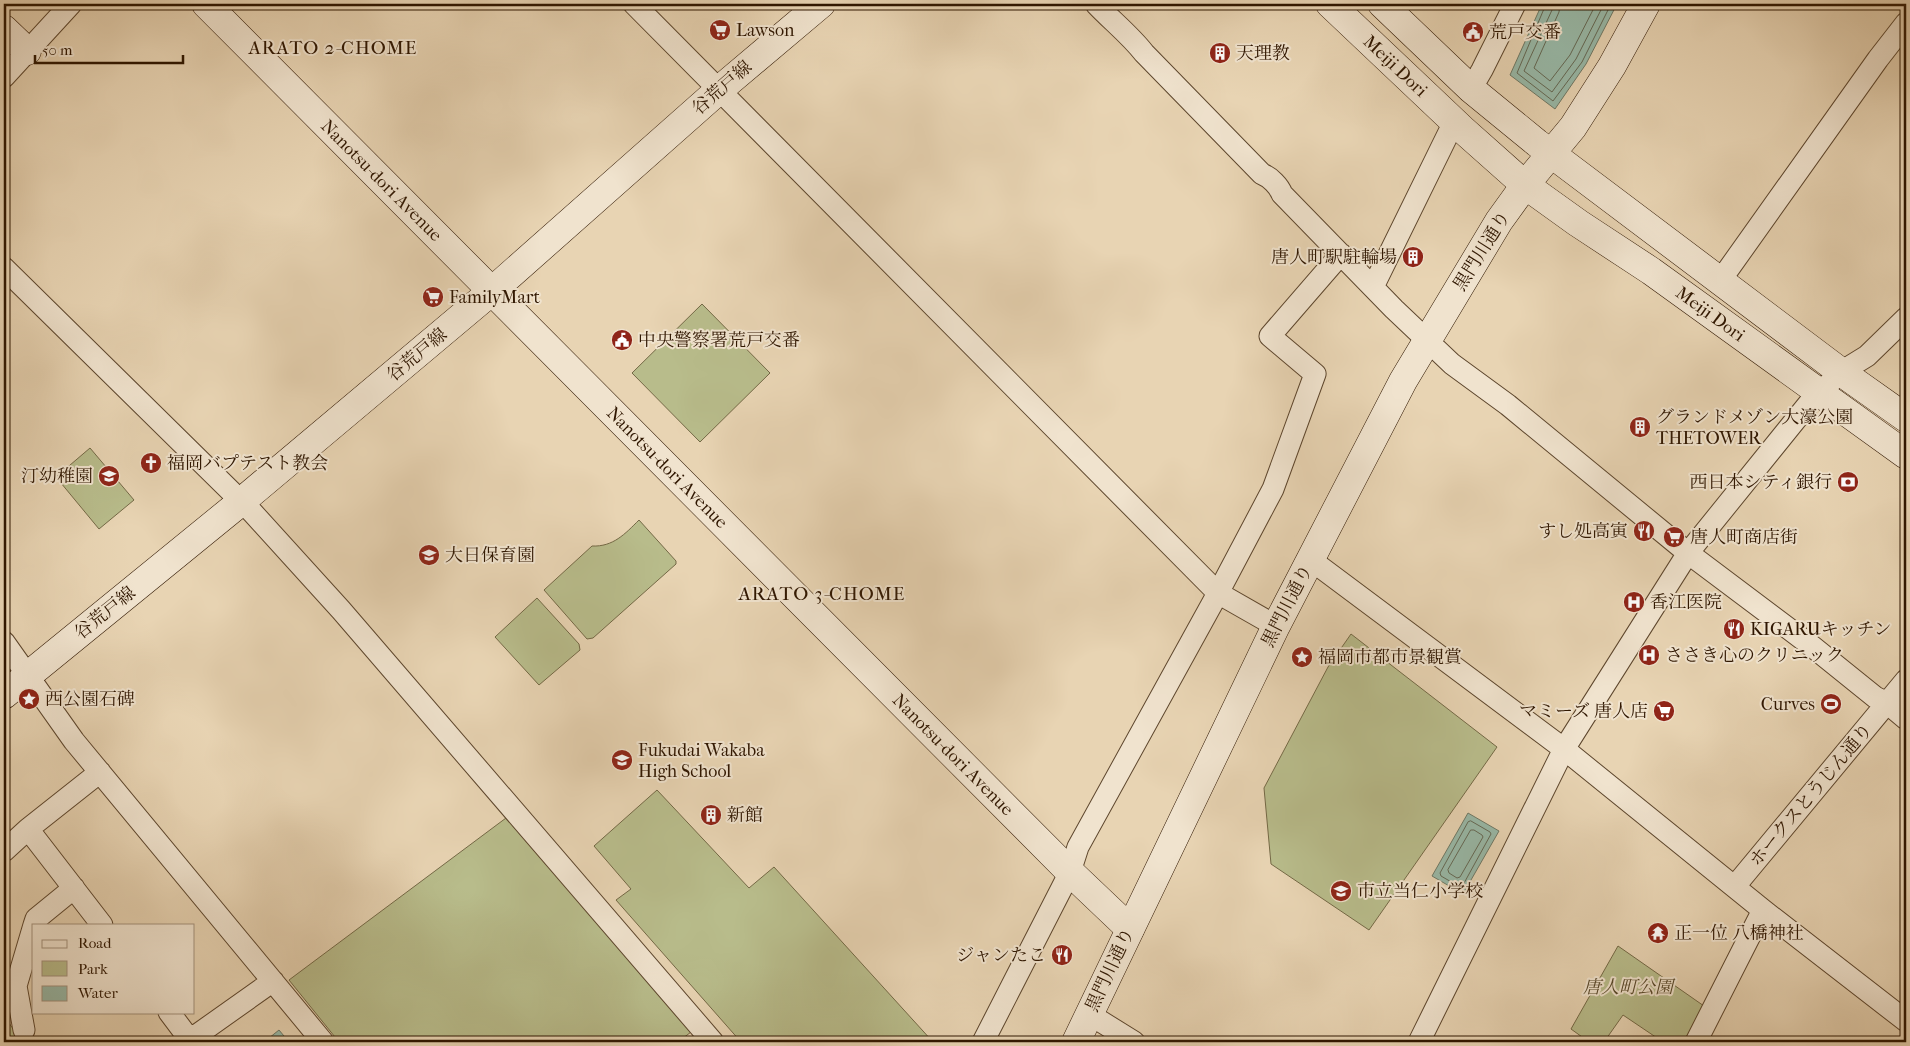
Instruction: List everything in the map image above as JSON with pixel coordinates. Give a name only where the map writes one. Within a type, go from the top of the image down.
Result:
[{"type":"street","points":[[4,77],[71,4]]},
{"type":"street","name":"Nanotsu-dori Avenue","points":[[206,4],[1070,872],[1130,928]]},
{"type":"street","points":[[634,4],[1218,593],[1276,626]]},
{"type":"street","name":"谷荒戸線","points":[[4,695],[242,502],[492,291],[719,90],[821,4]]},
{"type":"street","points":[[1096,4],[1131,37],[1144,53],[1262,174],[1267,175],[1280,189],[1282,194],[1427,342],[1452,364],[1508,405],[1688,553],[1906,719]]},
{"type":"street","name":"Meiji Dori","points":[[1330,4],[1519,180],[1578,223],[1651,271],[1906,455]]},
{"type":"street","name":"Meiji Dori","points":[[1382,4],[1478,95],[1543,149],[1841,372],[1906,418]]},
{"type":"street","points":[[1478,95],[1482,70],[1515,4]]},
{"type":"street","name":"黒門川通り","points":[[1076,1042],[1276,626],[1403,381],[1499,221],[1519,180],[1543,149],[1573,127],[1612,66],[1646,4]]},
{"type":"street","points":[[1720,281],[1878,59],[1906,24]]},
{"type":"street","points":[[4,29],[27,51]]},
{"type":"street","points":[[1372,287],[1458,125]]},
{"type":"street","points":[[983,1042],[1070,872],[1078,847],[1273,489],[1316,374],[1270,336],[1341,254]]},
{"type":"street","points":[[4,268],[242,502],[341,610],[706,1040]]},
{"type":"street","points":[[1419,1042],[1564,750],[1688,553],[1794,420],[1841,372],[1867,356],[1906,318]]},
{"type":"street","points":[[1311,560],[1564,750],[1763,910],[1906,1021]]},
{"type":"street","points":[[4,642],[74,741],[323,1042]]},
{"type":"street","name":"ホークスとうじん通り","points":[[1735,886],[1906,680]]},
{"type":"street","points":[[4,851],[28,829],[100,772]]},
{"type":"street","points":[[28,829],[101,924]]},
{"type":"street","points":[[34,924],[36,918],[74,888]]},
{"type":"street","points":[[1696,1042],[1763,910]]},
{"type":"street","points":[[24,1030],[16,986],[32,932]]},
{"type":"street","points":[[170,1014],[189,1041],[274,981]]},
{"type":"street","points":[[1089,1014],[1134,1042]]},
{"type":"green space","points":[[702,304],[770,373],[700,442],[632,373]]},
{"type":"green space","points":[[90,448],[134,500],[99,529],[56,477]]},
{"type":"green space","points":[[639,520],[676,561],[676,564],[593,638],[587,639],[544,590],[592,546],[599,546],[618,539]]},
{"type":"green space","points":[[537,598],[579,644],[580,650],[539,685],[495,637]]},
{"type":"green space","points":[[1351,634],[1497,747],[1369,930],[1271,864],[1264,788],[1328,667]]},
{"type":"green space","points":[[657,790],[749,888],[774,867],[933,1042],[741,1042],[616,900],[631,889],[594,846]]},
{"type":"green space","points":[[506,818],[691,1032],[678,1042],[339,1042],[289,980]]},
{"type":"green space","name":"唐人町公園","points":[[1618,946],[1704,1006],[1686,1042],[1663,1042],[1623,1015],[1604,1042],[1589,1042],[1571,1029]]},
{"type":"green space","points":[[4,1016],[21,1040],[22,1042],[4,1042]]},
{"type":"water","points":[[1542,4],[1617,4],[1586,64],[1555,109],[1510,75]]},
{"type":"water","points":[[1468,813],[1499,831],[1463,894],[1432,876]]},
{"type":"water","points":[[279,1030],[289,1042],[264,1042]]},
{"type":"place","name":"Lawson","points":[[720,30]]},
{"type":"place","name":"荒戸交番","points":[[1473,32]]},
{"type":"place","name":"天理教","points":[[1220,53]]},
{"type":"place","name":"唐人町駅駐輪場","points":[[1413,257]]},
{"type":"place","name":"FamilyMart","points":[[433,297]]},
{"type":"place","name":"中央警察署荒戸交番","points":[[622,340]]},
{"type":"place","name":"グランドメゾン大濠公園 THETOWER","points":[[1640,427]]},
{"type":"place","name":"福岡バプテスト教会","points":[[151,463]]},
{"type":"place","name":"汀幼稚園","points":[[109,476]]},
{"type":"place","name":"西日本シティ銀行","points":[[1848,482]]},
{"type":"place","name":"すし処高寅","points":[[1644,531]]},
{"type":"place","name":"唐人町商店街","points":[[1674,537]]},
{"type":"place","name":"大日保育園","points":[[429,555]]},
{"type":"place","name":"香江医院","points":[[1634,602]]},
{"type":"place","name":"KIGARUキッチン","points":[[1734,629]]},
{"type":"place","name":"ささき心のクリニック","points":[[1649,655]]},
{"type":"place","name":"福岡市都市景観賞","points":[[1302,657]]},
{"type":"place","name":"西公園石碑","points":[[29,699]]},
{"type":"place","name":"Curves","points":[[1831,704]]},
{"type":"place","name":"マミーズ 唐人店","points":[[1664,711]]},
{"type":"place","name":"Fukudai Wakaba High School","points":[[622,760]]},
{"type":"place","name":"新館","points":[[711,815]]},
{"type":"place","name":"市立当仁小学校","points":[[1341,891]]},
{"type":"place","name":"正一位 八橋神社","points":[[1658,933]]},
{"type":"place","name":"ジャンたこ","points":[[1062,955]]},
{"type":"district","name":"ARATO 2-CHOME","points":[[333,48]]},
{"type":"district","name":"ARATO 3-CHOME","points":[[822,594]]}]
